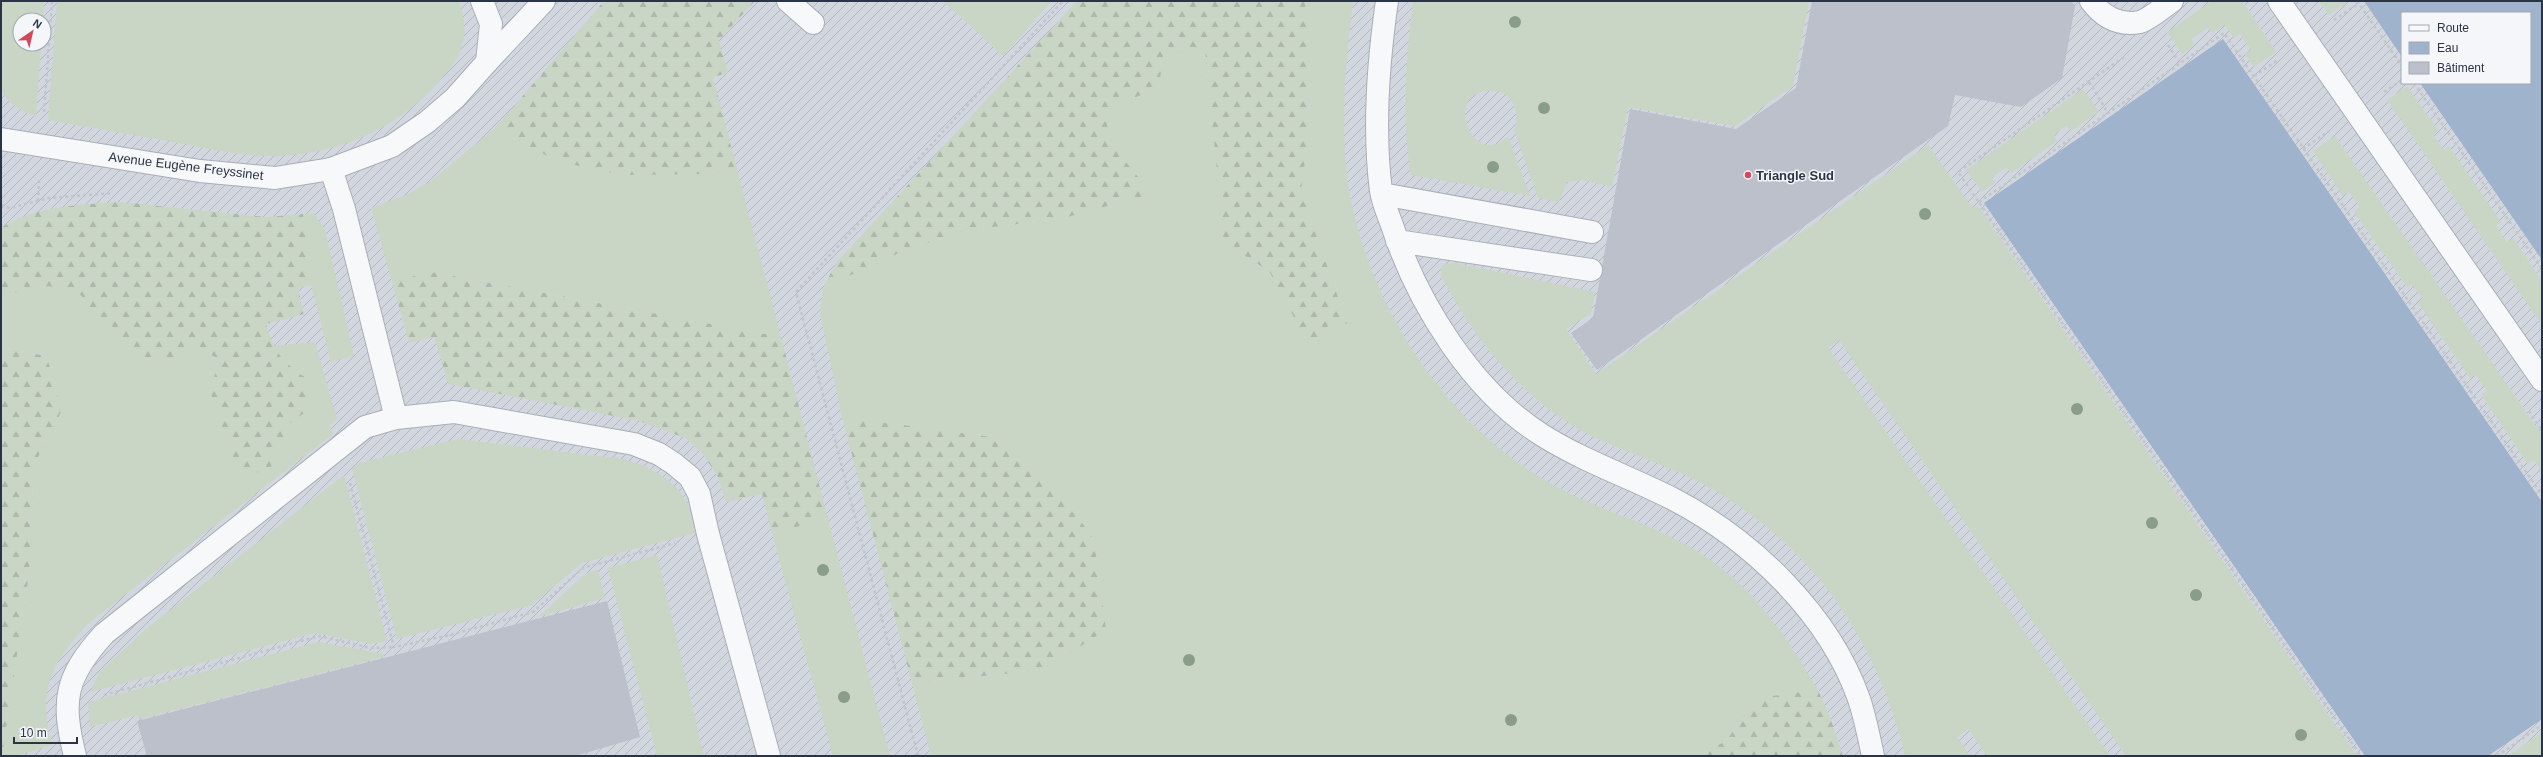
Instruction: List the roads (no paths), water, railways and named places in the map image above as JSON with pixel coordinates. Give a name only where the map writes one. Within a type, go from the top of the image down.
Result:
[{"type":"street","points":[[482,1],[491,24],[487,62]]},
{"type":"street","name":"Avenue Eugène Freyssinet","points":[[1,139],[41,147],[200,171],[276,178],[331,169],[361,159],[398,142],[427,122],[455,98],[544,1]]},
{"type":"street","points":[[788,1],[813,23]]},
{"type":"street","points":[[1387,1],[1378,103],[1382,194],[1397,241],[1415,285],[1438,326],[1476,376],[1503,403],[1539,434],[1578,456],[1672,499],[1707,518],[1739,540],[1769,566],[1817,623],[1842,664],[1859,698],[1873,756]]},
{"type":"street","points":[[2091,1],[2097,10],[2115,22],[2141,22],[2172,1]]},
{"type":"street","points":[[2279,1],[2542,380]]},
{"type":"street","points":[[331,169],[348,223],[396,418]]},
{"type":"street","points":[[1382,194],[1592,232]]},
{"type":"street","points":[[1397,241],[1591,270]]},
{"type":"street","points":[[75,756],[66,705],[73,676],[88,652],[104,634],[365,427],[396,418],[454,412],[634,444],[659,454],[690,477],[699,494],[708,534],[769,756]]},
{"type":"water","points":[[2364,1],[2542,1],[2542,260],[2421,84],[2531,84],[2531,12],[2401,12],[2401,56]]},
{"type":"water","points":[[2223,39],[2542,502],[2542,719],[2488,756],[2365,756],[1984,203]]},
{"type":"place","name":"Triangle Sud","points":[[1748,175]]}]
